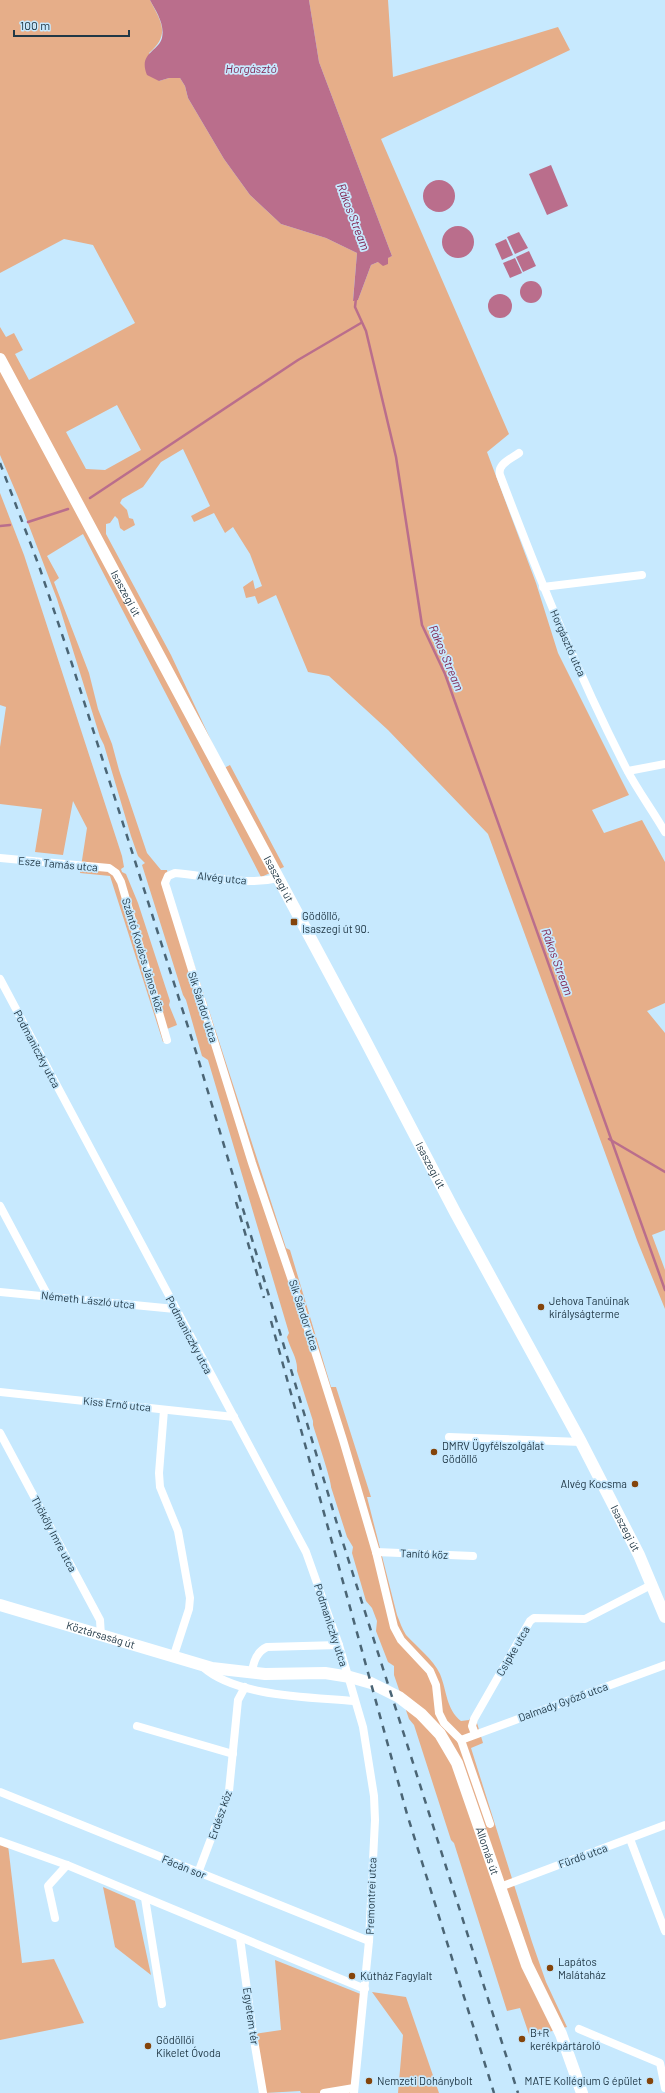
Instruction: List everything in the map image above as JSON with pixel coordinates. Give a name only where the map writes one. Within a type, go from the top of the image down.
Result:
[{"type":"main road","name":"Isaszegi út","points":[[0,359],[278,878],[454,1212],[581,1442],[652,1584],[665,1617]]},
{"type":"main road","name":"Köztársaság út","points":[[0,1605],[201,1666],[252,1673],[325,1673]]},
{"type":"main road","name":"Állomás út","points":[[325,1673],[350,1677],[371,1683],[403,1700],[421,1714],[440,1734],[457,1763],[527,1965],[561,2034],[582,2093]]},
{"type":"street","name":"Horgásztó utca","points":[[519,453],[502,464],[499,472],[543,587],[628,771],[665,832]]},
{"type":"street","points":[[543,587],[642,575]]},
{"type":"street","points":[[628,771],[665,764]]},
{"type":"street","name":"Esze Tamás utca","points":[[0,858],[109,868],[115,871]]},
{"type":"street","name":"Szántó Kovács János köz","points":[[115,871],[121,882],[167,1040]]},
{"type":"street","name":"Alvég utca","points":[[167,877],[175,873],[249,881],[278,878]]},
{"type":"street","name":"Sík Sándor utca","points":[[167,877],[165,885],[173,912],[252,1163],[306,1321],[376,1552],[398,1635],[430,1671],[436,1685],[439,1713],[444,1723],[462,1740]]},
{"type":"street","name":"Podmaniczky utca","points":[[0,979],[306,1552],[339,1645],[354,1701]]},
{"type":"street","points":[[0,1206],[48,1296]]},
{"type":"street","name":"Németh László utca","points":[[0,1292],[175,1309]]},
{"type":"street","name":"Kiss Ernő utca","points":[[0,1392],[234,1417]]},
{"type":"street","points":[[164,1410],[159,1473],[160,1487],[178,1531],[190,1598],[189,1609],[173,1658]]},
{"type":"street","name":"Thököly Imre utca","points":[[0,1433],[100,1620],[101,1636]]},
{"type":"street","points":[[449,1437],[581,1442]]},
{"type":"street","name":"Tanító köz","points":[[376,1552],[473,1556]]},
{"type":"street","name":"Csipke utca","points":[[475,1734],[472,1722],[477,1712],[530,1622],[534,1618],[585,1619],[652,1584]]},
{"type":"street","points":[[252,1673],[256,1656],[262,1650],[267,1648],[339,1645]]},
{"type":"street","name":"Dalmady Győző utca","points":[[462,1740],[665,1665]]},
{"type":"street","name":"Köztársaság út","points":[[201,1666],[216,1677],[245,1687],[279,1694],[354,1701]]},
{"type":"street","name":"Erdész köz","points":[[198,1873],[227,1800],[231,1781],[238,1700],[245,1687]]},
{"type":"street","name":"Premontrei utca","points":[[354,1701],[363,1727],[374,1796],[375,1820],[369,1941],[354,2091]]},
{"type":"street","points":[[137,1726],[233,1754]]},
{"type":"street","name":"Állomás út","points":[[462,1740],[490,1824]]},
{"type":"street","name":"Fácán sor","points":[[0,1792],[369,1941]]},
{"type":"street","name":"Fürdő utca","points":[[500,1887],[665,1826]]},
{"type":"street","points":[[630,1839],[665,1931]]},
{"type":"street","points":[[0,1841],[67,1865],[365,1989]]},
{"type":"street","points":[[55,1918],[48,1886],[67,1865]]},
{"type":"street","points":[[145,1898],[162,2004]]},
{"type":"street","name":"Egyetem tér","points":[[240,1938],[253,2034],[263,2093]]},
{"type":"street","points":[[579,2029],[660,2063],[665,2088]]},
{"type":"street","points":[[324,2093],[354,2091]]},
{"type":"shaded area","points":[[0,0],[150,0],[158,15],[162,28],[160,40],[149,53],[159,81],[169,78],[180,78],[185,86],[188,98],[224,159],[250,195],[281,224],[326,238],[357,253],[353,300],[358,300],[371,265],[392,256],[319,62],[309,0],[388,0],[393,77],[558,27],[570,50],[381,139],[509,434],[487,452],[536,583],[558,653],[629,795],[592,810],[604,833],[642,820],[665,862],[665,1003],[647,1011],[665,1033],[665,1230],[652,1235],[665,1270],[665,1309],[637,1240],[488,834],[388,730],[329,676],[308,672],[276,595],[258,604],[255,596],[246,598],[243,587],[253,580],[255,589],[262,586],[250,554],[233,527],[225,533],[214,513],[194,522],[191,516],[210,506],[183,449],[161,462],[143,487],[122,499],[120,503],[127,510],[129,518],[133,519],[135,525],[124,531],[120,528],[118,519],[115,516],[110,523],[106,524],[106,534],[171,655],[224,768],[230,765],[284,867],[261,877],[83,534],[47,556],[59,578],[54,582],[89,673],[98,709],[112,744],[119,770],[147,853],[161,870],[167,870],[170,890],[286,1248],[290,1250],[331,1387],[336,1387],[371,1497],[367,1497],[397,1615],[406,1635],[429,1658],[440,1674],[452,1711],[461,1721],[469,1720],[474,1713],[483,1743],[471,1748],[532,1942],[546,1982],[567,2027],[530,2037],[520,2008],[507,2011],[454,1843],[451,1840],[414,1725],[409,1719],[394,1675],[394,1666],[388,1662],[376,1631],[377,1621],[372,1608],[366,1601],[352,1553],[353,1547],[347,1537],[331,1487],[327,1468],[297,1371],[295,1358],[288,1341],[287,1337],[289,1333],[208,1060],[202,1056],[186,1000],[183,995],[142,865],[145,863],[138,856],[131,836],[104,745],[100,737],[57,599],[18,497],[0,455],[0,327],[6,337],[14,333],[23,350],[15,354],[29,380],[135,323],[93,245],[64,239],[0,273]],"holes":[[[117,405],[141,450],[105,470],[86,469],[66,432]]]},
{"type":"shaded area","points":[[0,493],[24,555],[122,856],[124,867],[121,869],[122,872],[126,874],[138,903],[170,1001],[169,1005],[177,1025],[167,1029],[169,1041],[163,1042],[110,876],[80,873],[87,828],[73,801],[63,855],[35,852],[42,809],[0,804],[0,747],[6,707],[0,705]]},
{"type":"shaded area","points":[[0,1843],[8,1845],[22,1963],[54,1959],[84,2023],[0,2040]]},
{"type":"shaded area","points":[[103,1887],[135,1901],[151,1975],[115,1947]]},
{"type":"shaded area","points":[[275,1960],[363,1995],[350,2093],[301,2093],[300,2091],[265,2093],[254,2034],[281,2030]]},
{"type":"shaded area","points":[[372,1992],[406,1997],[439,2093],[398,2093],[403,2035]]},
{"type":"water","name":"Horgásztó","points":[[150,0],[309,0],[319,62],[392,256],[388,258],[388,264],[383,266],[378,262],[371,265],[358,300],[353,301],[357,253],[326,238],[281,224],[250,195],[224,159],[188,98],[185,86],[180,78],[169,78],[159,81],[147,75],[145,62],[147,57],[160,43],[163,33],[161,23]]},
{"type":"water","points":[[551,165],[568,206],[547,215],[529,174]]},
{"type":"water","points":[[439,180],[445,181],[452,187],[455,196],[454,202],[448,209],[439,212],[433,211],[426,205],[423,196],[424,190],[430,183]]},
{"type":"water","points":[[458,226],[469,231],[474,242],[469,253],[458,258],[447,253],[442,242],[447,231]]},
{"type":"water","points":[[519,232],[528,248],[515,254],[507,237]]},
{"type":"water","points":[[506,239],[513,255],[502,260],[495,244]]},
{"type":"water","points":[[529,251],[536,266],[523,272],[516,257]]},
{"type":"water","points":[[515,258],[522,273],[510,278],[503,263]]},
{"type":"water","points":[[531,281],[539,284],[542,292],[539,300],[531,303],[523,300],[520,292],[523,284]]},
{"type":"water","points":[[500,294],[509,297],[512,306],[509,315],[500,318],[491,315],[488,306],[491,297]]},
{"type":"waterway","name":"Rákos Stream","points":[[356,298],[355,307],[366,331],[396,457],[422,625],[445,674],[665,1290]]},
{"type":"waterway","points":[[90,498],[298,360],[361,323]]},
{"type":"waterway","points":[[28,522],[68,509]]},
{"type":"waterway","points":[[0,526],[10,525]]},
{"type":"waterway","points":[[609,1139],[665,1172]]},
{"type":"railway","points":[[0,463],[39,566],[72,664],[197,1055],[338,1527],[518,2093]]},
{"type":"railway","points":[[236,1202],[264,1298]]},
{"type":"railway","points":[[271,1321],[407,1814],[494,2093]]},
{"type":"place","name":"Gödöllő, Isaszegi út 90.","points":[[294,922]]},
{"type":"place","name":"Jehova Tanúinak királyságterme","points":[[541,1307]]},
{"type":"place","name":"DMRV Ügyfélszolgálat Gödöllő","points":[[434,1452]]},
{"type":"place","name":"Alvég Kocsma","points":[[635,1484]]},
{"type":"place","name":"Lapátos Malátaház","points":[[550,1968]]},
{"type":"place","name":"Kútház Fagylalt","points":[[352,1976]]},
{"type":"place","name":"B+R kerékpártároló","points":[[522,2039]]},
{"type":"place","name":"Gödöllői Kikelet Óvoda","points":[[148,2046]]},
{"type":"place","name":"Nemzeti Dohánybolt","points":[[369,2081]]},
{"type":"place","name":"MATE Kollégium G épület","points":[[650,2081]]}]
